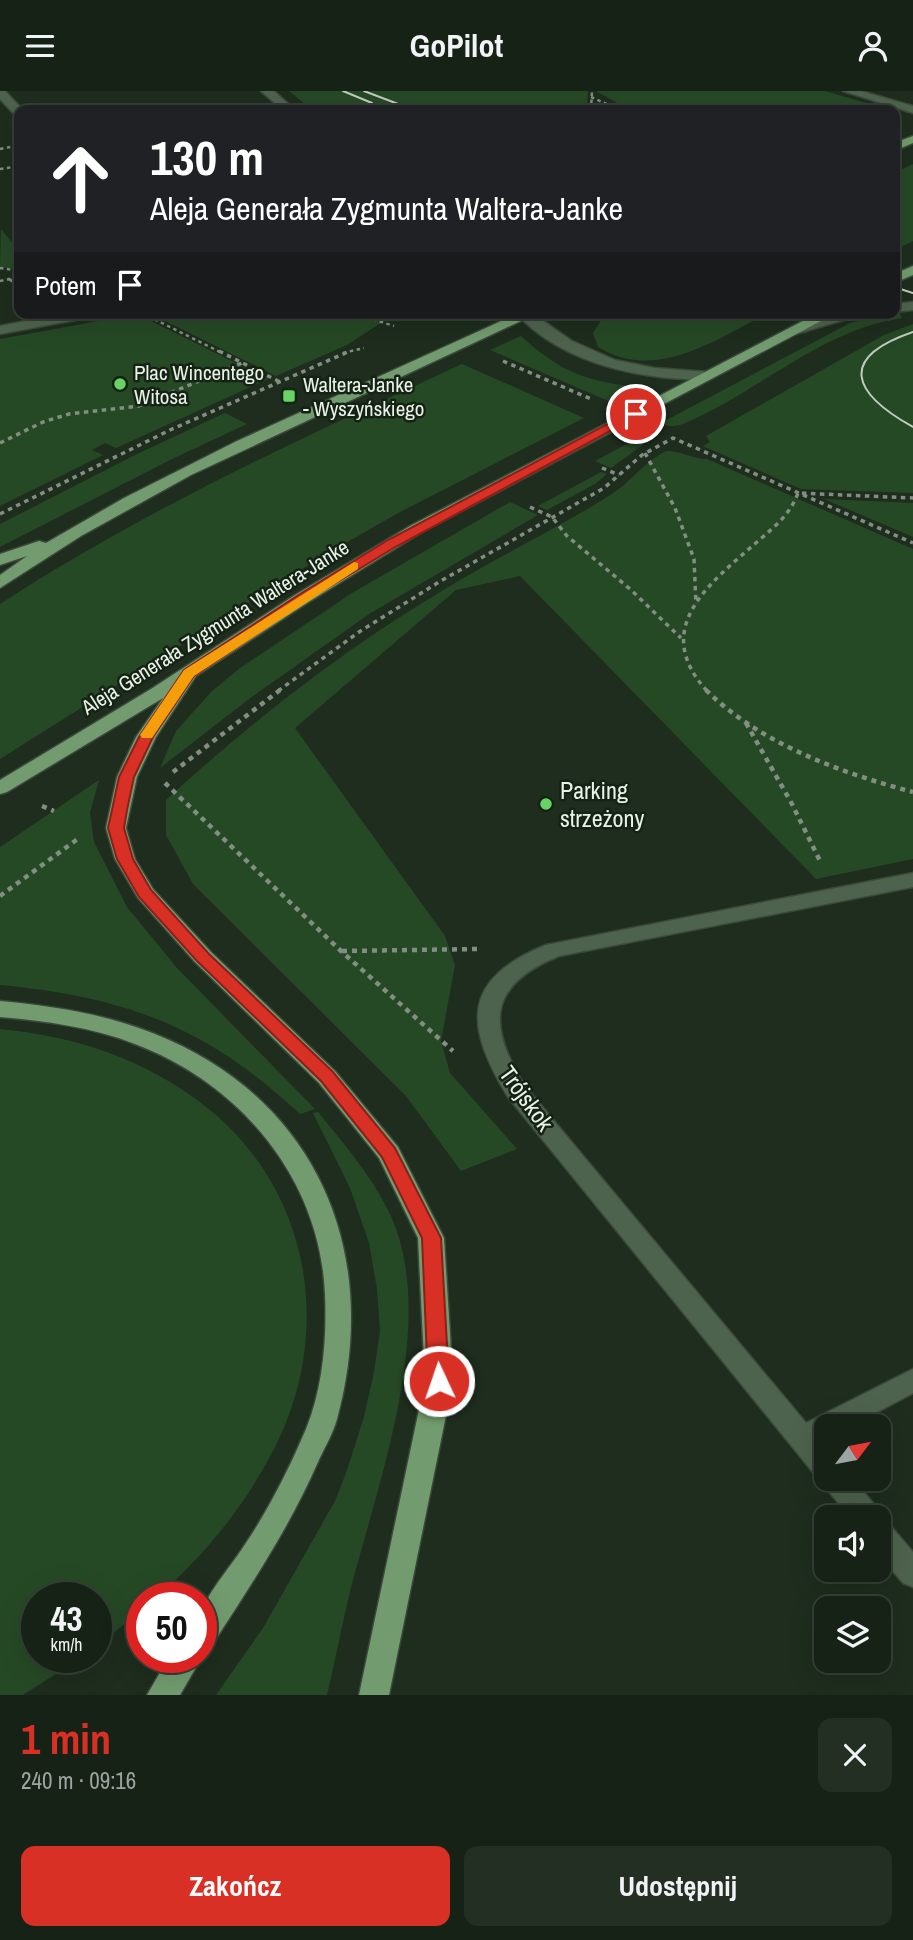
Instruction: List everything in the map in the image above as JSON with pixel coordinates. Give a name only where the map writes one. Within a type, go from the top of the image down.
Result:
[{"type":"main road","points":[[0,561],[71,534],[243,445],[516,319]]},
{"type":"main road","name":"Aleja Generała Zygmunta Waltera-Janke","points":[[0,788],[189,673],[301,599],[405,536],[817,319]]},
{"type":"main road","points":[[0,583],[71,534]]},
{"type":"main road","points":[[189,673],[146,737],[127,777],[116,828],[125,859],[145,893],[203,957],[335,1086],[389,1153],[431,1238],[439,1381],[374,1695]]},
{"type":"main road","points":[[0,1009],[68,1017],[141,1037],[179,1054],[226,1085],[272,1126],[301,1164],[325,1219],[337,1258],[340,1305],[337,1358],[323,1420],[284,1507],[217,1610]]},
{"type":"main road","points":[[162,1695],[176,1673]]},
{"type":"street","points":[[267,91],[283,105]]},
{"type":"street","points":[[849,91],[896,105]]},
{"type":"street","points":[[0,92],[14,107]]},
{"type":"street","points":[[0,330],[59,319]]},
{"type":"street","points":[[533,319],[568,346],[607,364],[660,375],[708,376]]},
{"type":"street","points":[[796,330],[837,319]]},
{"type":"street","name":"Trójskok","points":[[814,1452],[516,1091],[495,1053],[489,1019],[492,995],[504,976],[528,959],[580,944],[913,880]]},
{"type":"street","points":[[803,1438],[913,1380]]},
{"type":"street","points":[[846,1491],[857,1505]]},
{"type":"street","points":[[891,1548],[913,1574]]},
{"type":"path","points":[[591,105],[592,91]]},
{"type":"path","points":[[591,97],[609,105]]},
{"type":"path","points":[[0,281],[14,278]]},
{"type":"path","points":[[10,279],[14,285]]},
{"type":"path","points":[[154,319],[280,381],[284,387]]},
{"type":"path","points":[[372,319],[394,326]]},
{"type":"path","points":[[0,515],[124,452],[343,353]]},
{"type":"path","points":[[497,358],[594,401]]},
{"type":"path","points":[[0,443],[43,422],[69,414],[139,406],[242,363]]},
{"type":"path","points":[[157,786],[229,727],[359,632],[439,582],[604,488],[645,453],[673,438],[913,543]]},
{"type":"path","points":[[645,453],[672,502],[694,559],[696,605]]},
{"type":"path","points":[[798,493],[913,498]]},
{"type":"path","points":[[682,639],[688,615],[761,537],[786,519],[798,493]]},
{"type":"path","points":[[552,517],[567,536],[630,589],[682,639],[694,673],[707,691],[746,723],[833,765],[888,786],[913,792]]},
{"type":"path","points":[[746,723],[792,804],[821,864],[828,898]]},
{"type":"path","points":[[162,781],[214,826],[341,951],[455,1053],[495,1053]]},
{"type":"path","points":[[0,897],[88,831]]},
{"type":"path","points":[[341,951],[490,949],[528,959]]},
{"type":"green space","points":[[289,91],[588,91],[587,105],[306,105]]},
{"type":"green space","points":[[596,91],[825,91],[870,104],[643,103],[621,105]]},
{"type":"green space","points":[[913,164],[913,241],[900,247],[900,170]]},
{"type":"green space","points":[[1,229],[14,245],[14,269],[0,267]]},
{"type":"green space","name":"Plac Wincentego Witosa","points":[[110,319],[147,319],[268,379],[116,448],[105,443],[92,450],[103,455],[0,506],[0,339]]},
{"type":"green space","points":[[161,319],[387,319],[347,345],[276,376]]},
{"type":"green space","points":[[602,319],[757,319],[686,353],[642,361],[620,357],[598,347],[593,333]]},
{"type":"green space","points":[[868,319],[898,319],[872,325],[815,349],[735,397],[680,425],[659,424],[850,323]]},
{"type":"green space","points":[[913,324],[913,493],[801,489],[703,446],[710,442],[706,436],[884,335]]},
{"type":"green space","points":[[521,336],[550,360],[577,374],[644,388],[613,403],[490,350]]},
{"type":"green space","points":[[462,364],[584,418],[400,512],[323,556],[0,759],[0,604],[55,569],[226,476]]},
{"type":"green space","points":[[225,413],[247,424],[172,459],[0,547],[0,524],[139,453]]},
{"type":"green space","points":[[634,440],[644,444],[611,468],[595,461]]},
{"type":"green space","points":[[666,451],[707,459],[913,549],[913,859],[816,879],[520,576],[456,590],[295,728],[445,936],[455,965],[441,1041],[450,1073],[517,1149],[461,1171],[406,1096],[193,884],[166,835],[166,800],[302,685],[375,633],[450,586],[612,494]]},
{"type":"green space","points":[[601,472],[607,474],[595,484],[547,510],[538,506]]},
{"type":"green space","points":[[824,499],[913,503],[913,537]]},
{"type":"green space","points":[[510,502],[538,515],[369,614],[249,699],[160,768],[176,731],[212,691],[240,668],[352,593]]},
{"type":"green space","points":[[99,780],[90,813],[94,842],[127,907],[177,968],[315,1109],[300,1114],[232,1059],[162,1021],[87,998],[0,985],[0,847]]},
{"type":"green space","points":[[0,1029],[55,1037],[108,1053],[158,1075],[205,1106],[241,1139],[269,1178],[289,1219],[302,1264],[307,1310],[304,1357],[293,1404],[274,1449],[250,1491],[222,1529],[174,1582],[126,1582],[126,1623],[112,1634],[112,1582],[21,1582],[21,1673],[57,1673],[23,1695],[0,1695]]},
{"type":"green space","points":[[318,1112],[382,1198],[403,1255],[408,1302],[406,1352],[399,1404],[349,1596],[327,1695],[216,1695],[263,1628],[335,1501],[364,1417],[374,1372],[380,1331],[377,1289],[369,1243],[350,1188],[313,1113]]},
{"type":"tram line","points":[[343,91],[372,103]]},
{"type":"tram line","points":[[364,91],[401,105]]},
{"type":"tram line","points":[[900,289],[913,293]]},
{"type":"tram line","points":[[913,332],[872,353],[864,365],[862,377],[866,389],[877,401],[913,427]]},
{"type":"slow traffic","points":[[147,735],[189,673],[354,566]]},
{"type":"place","name":"Plac Wincentego Witosa","points":[[120,384]]},
{"type":"place","name":"Waltera-Janke - Wyszyńskiego","points":[[289,396]]},
{"type":"place","name":"Parking strzeżony","points":[[546,804]]},
{"type":"route","points":[[439,1381],[431,1238],[389,1153],[327,1077],[203,957],[145,893],[125,859],[116,828],[119,810],[127,777],[146,737],[189,673],[301,599],[393,543],[636,414]]}]
